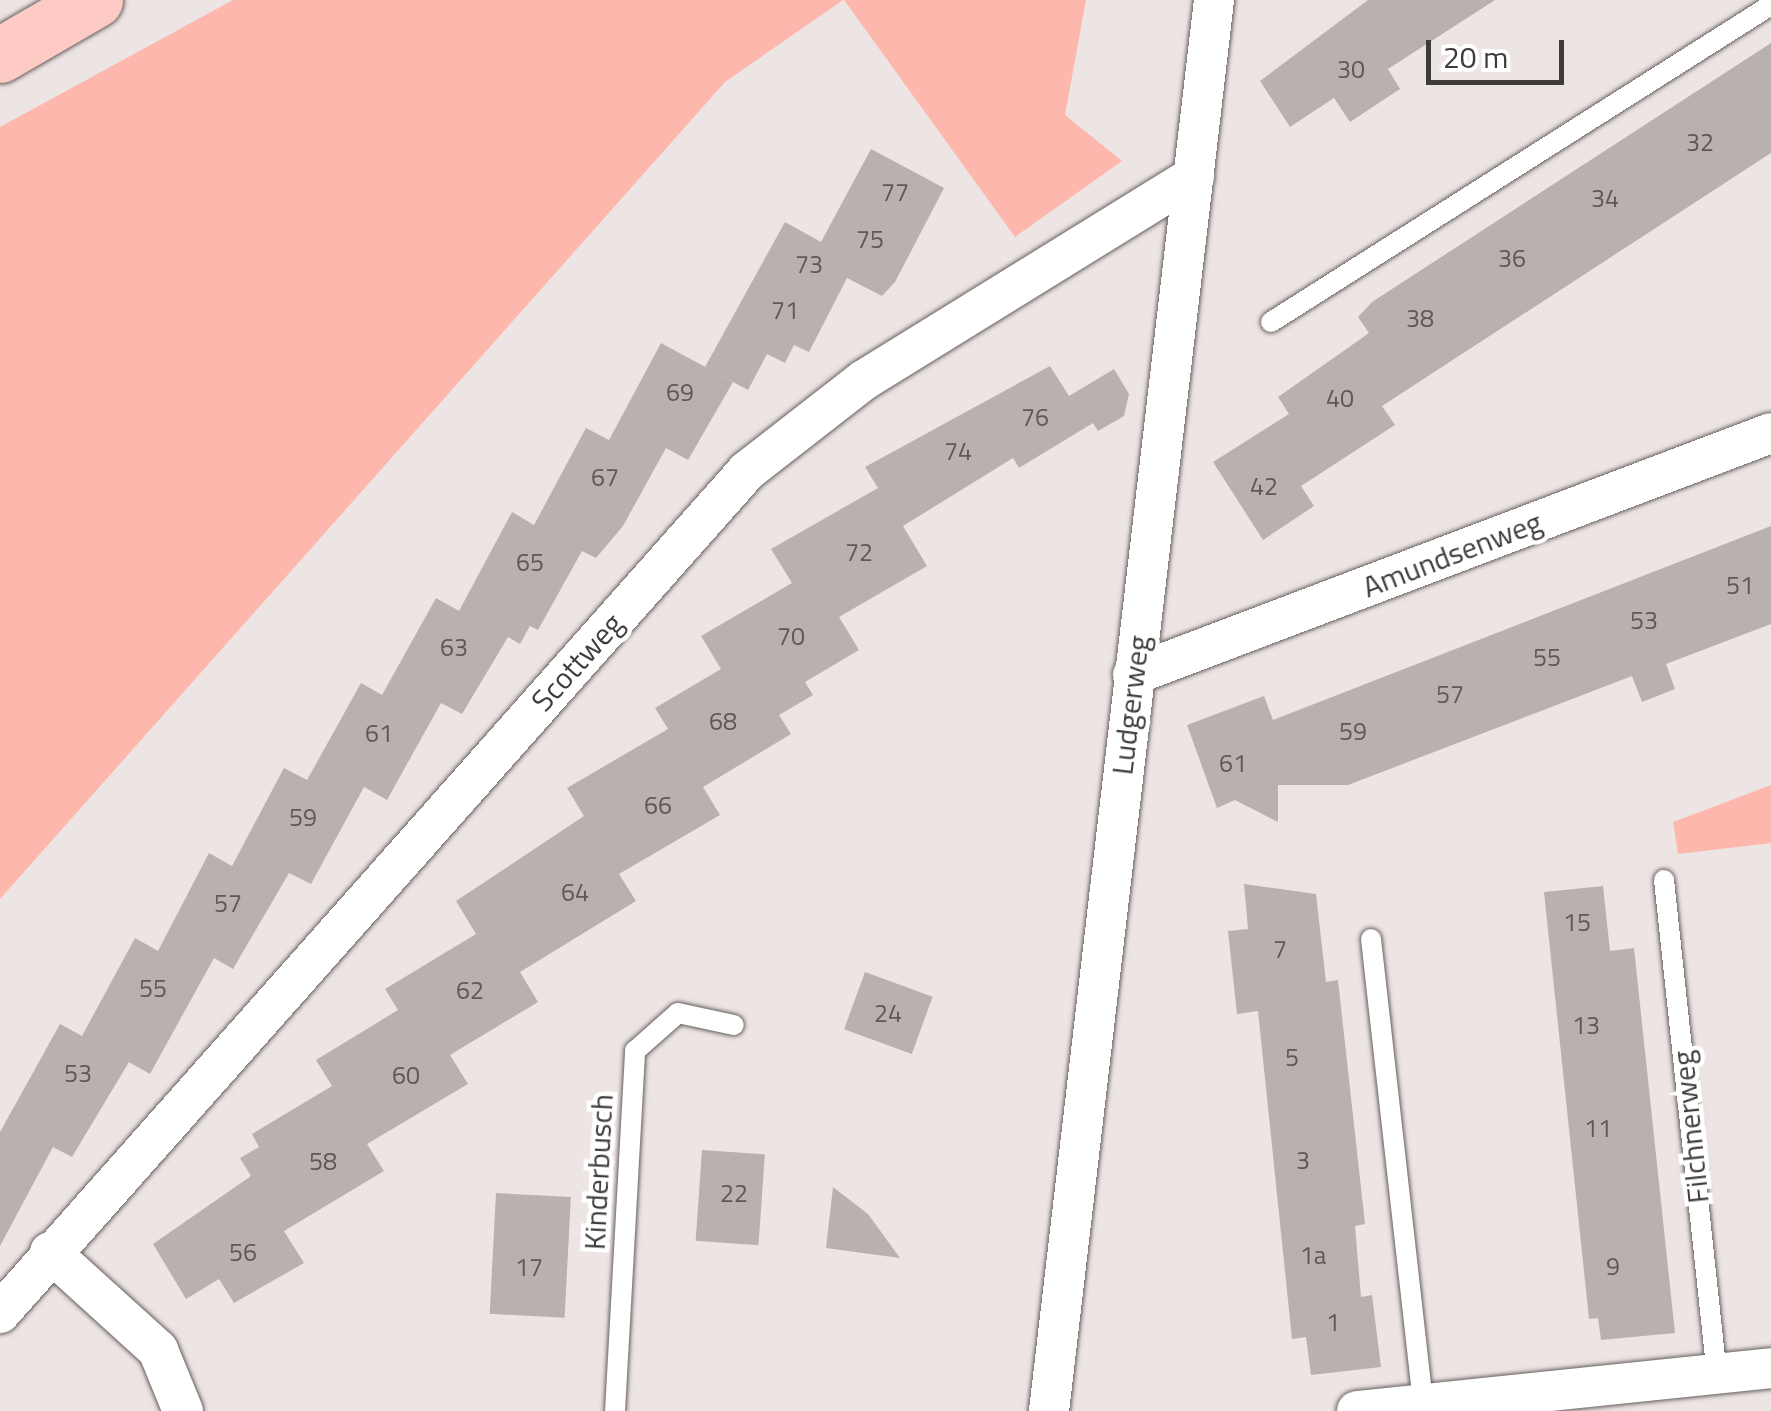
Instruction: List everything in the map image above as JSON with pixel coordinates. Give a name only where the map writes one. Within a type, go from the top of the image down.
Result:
[{"type":"main road","points":[[0,55],[95,0]]},
{"type":"street","name":"Ludgerweg","points":[[1049,1411],[1214,0]]},
{"type":"street","name":"Scottweg","points":[[0,1314],[50,1252],[747,472],[864,380],[1194,176]]},
{"type":"street","name":"Amundsenweg","points":[[1134,675],[1771,432]]},
{"type":"street","points":[[50,1252],[158,1350],[182,1411]]},
{"type":"street","points":[[1357,1411],[1771,1368]]},
{"type":"lane","points":[[1270,322],[1771,5]]},
{"type":"lane","name":"Filchnerweg","points":[[1664,880],[1717,1374]]},
{"type":"lane","points":[[1371,939],[1423,1404]]},
{"type":"lane","name":"Kinderbusch","points":[[616,1411],[634,1051],[678,1013],[734,1025]]},
{"type":"shaded area","points":[[233,0],[843,0],[725,82],[0,899],[0,127]]},
{"type":"shaded area","points":[[844,0],[1086,0],[1065,115],[1122,161],[1015,237]]},
{"type":"shaded area","points":[[1771,785],[1771,843],[1678,854],[1673,822]]},
{"type":"building","points":[[1368,0],[1495,0],[1388,69],[1400,89],[1350,122],[1334,98],[1290,127],[1260,81]]},
{"type":"building","points":[[1771,43],[1771,153],[1382,406],[1395,425],[1301,486],[1314,506],[1263,540],[1213,462],[1289,414],[1278,397],[1369,333],[1358,317],[1372,302]]},
{"type":"building","points":[[871,149],[944,188],[895,282],[882,296],[847,278],[809,352],[794,345],[785,363],[767,354],[748,390],[705,367],[785,222],[821,242]]},
{"type":"building","points":[[661,343],[733,382],[688,460],[666,448],[623,526],[596,558],[582,551],[538,630],[530,626],[520,644],[508,637],[462,714],[441,703],[387,800],[364,787],[311,884],[289,873],[233,969],[214,958],[150,1074],[129,1062],[72,1157],[53,1147],[0,1246],[0,1132],[60,1024],[82,1036],[135,938],[158,951],[209,853],[232,866],[284,768],[307,780],[361,683],[382,695],[436,598],[459,611],[512,512],[534,525],[586,428],[609,440]]},
{"type":"building","points":[[1050,366],[1069,396],[1114,369],[1129,394],[1124,416],[1098,431],[1093,423],[1019,468],[1013,458],[903,526],[927,566],[839,617],[859,650],[805,682],[813,695],[779,715],[791,734],[703,787],[720,815],[619,874],[636,901],[520,972],[538,1002],[450,1055],[468,1084],[367,1144],[384,1171],[284,1231],[304,1263],[234,1303],[219,1279],[186,1299],[153,1244],[251,1176],[240,1158],[259,1147],[252,1134],[332,1086],[316,1060],[398,1010],[385,989],[476,934],[456,901],[584,816],[567,788],[668,729],[655,708],[721,669],[701,636],[792,583],[771,549],[878,488],[865,467]]},
{"type":"building","points":[[1771,526],[1771,624],[1666,664],[1675,689],[1642,702],[1632,676],[1348,785],[1278,785],[1278,822],[1235,800],[1217,808],[1187,725],[1264,696],[1273,720]]},
{"type":"building","points":[[1244,884],[1316,894],[1326,982],[1338,980],[1365,1224],[1355,1226],[1361,1297],[1372,1295],[1381,1367],[1311,1375],[1306,1337],[1292,1339],[1258,1011],[1237,1014],[1228,931],[1248,929]]},
{"type":"building","points":[[1603,886],[1610,951],[1634,948],[1675,1333],[1601,1340],[1598,1318],[1589,1319],[1544,892]]},
{"type":"building","points":[[865,972],[933,997],[912,1054],[844,1029]]},
{"type":"building","points":[[702,1150],[765,1154],[758,1245],[696,1241]]},
{"type":"building","points":[[833,1187],[868,1214],[900,1258],[826,1248]]},
{"type":"building","points":[[496,1193],[571,1197],[565,1318],[490,1314]]}]
